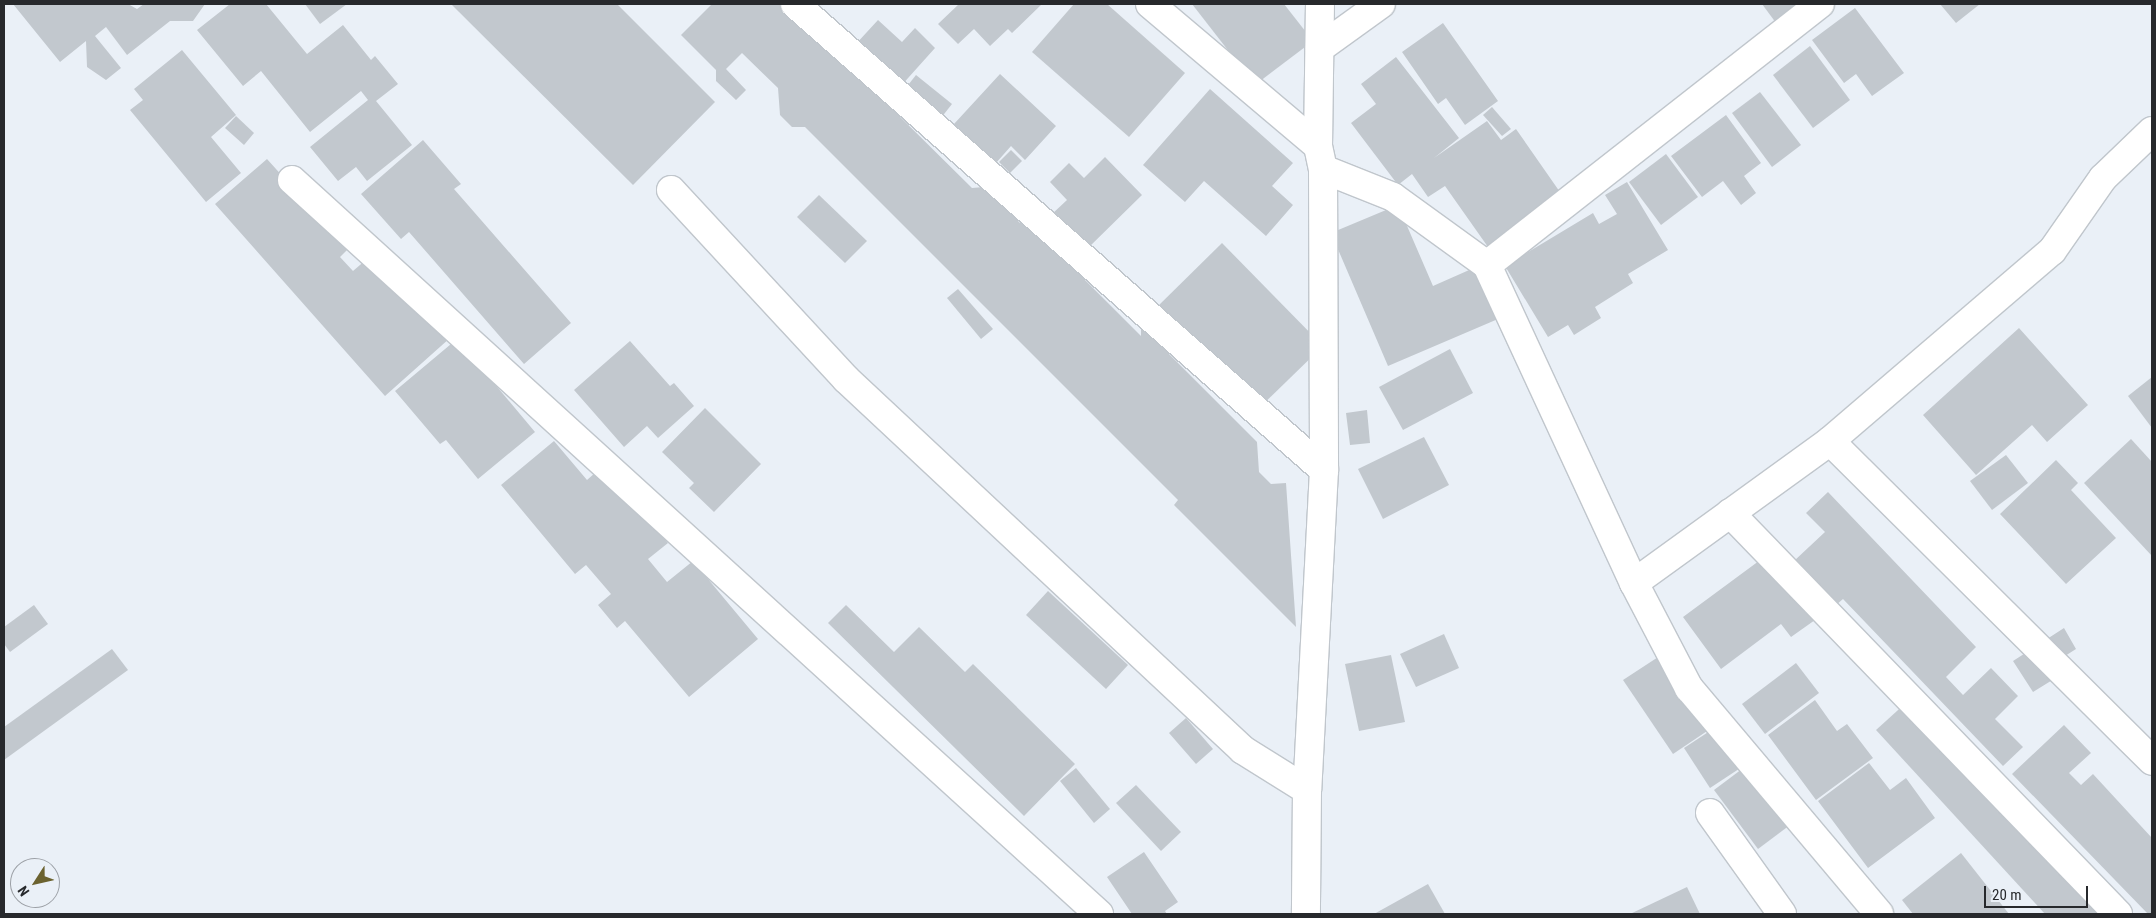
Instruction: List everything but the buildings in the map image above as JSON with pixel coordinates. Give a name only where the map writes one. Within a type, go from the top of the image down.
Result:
[{"type":"street","points":[[795,4],[1324,470]]},
{"type":"street","points":[[1150,4],[1320,157],[1393,197],[1487,265],[1634,584],[1689,688],[1878,914]]},
{"type":"street","points":[[1306,914],[1307,790],[1324,470],[1320,4]]},
{"type":"street","points":[[1320,48],[1381,4]]},
{"type":"street","points":[[1487,265],[1820,4]]},
{"type":"street","points":[[1634,584],[1830,441],[2052,251],[2103,178],[2152,131]]},
{"type":"street","points":[[292,180],[1099,914]]},
{"type":"street","points":[[671,190],[846,378],[1243,750],[1307,790]]},
{"type":"street","points":[[1830,441],[2152,762]]},
{"type":"street","points":[[1730,513],[2118,914]]},
{"type":"street","points":[[1710,813],[1782,914]]}]
